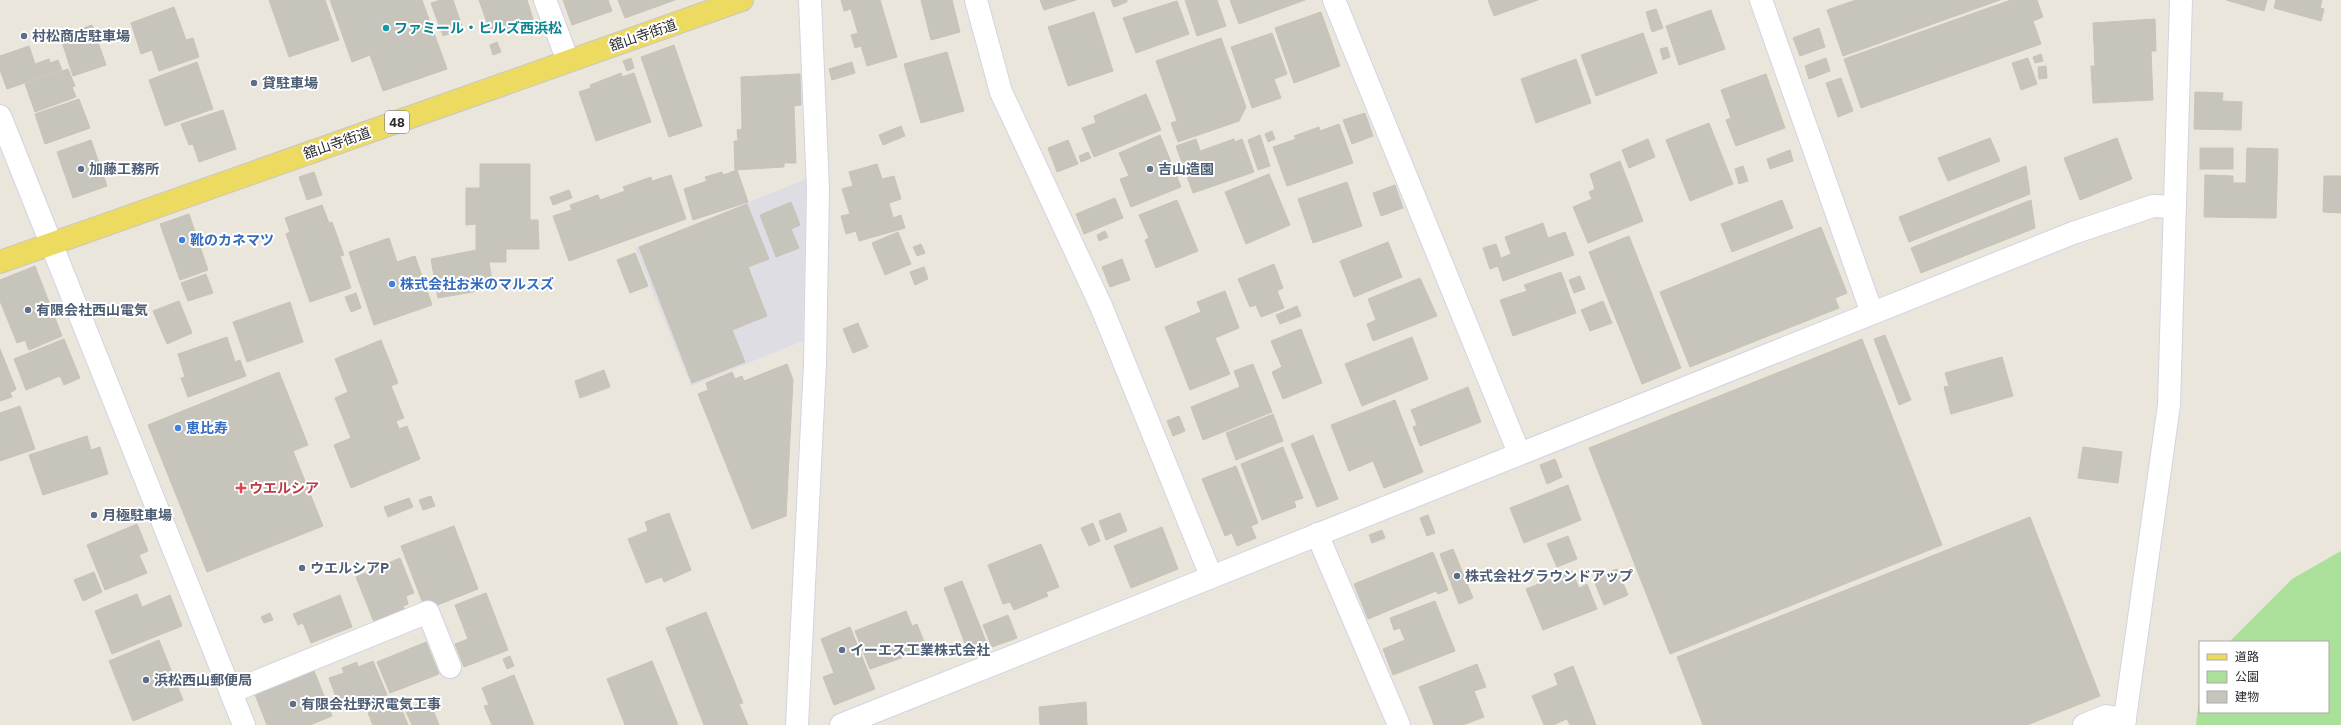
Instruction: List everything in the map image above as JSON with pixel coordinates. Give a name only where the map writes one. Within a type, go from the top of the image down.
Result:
[{"type":"main road","name":"舘山寺街道","points":[[0,262],[742,0]]},
{"type":"street","points":[[545,0],[568,61]]},
{"type":"street","points":[[797,725],[814,372],[818,189],[810,0]]},
{"type":"street","points":[[976,0],[1001,92],[1101,306],[1212,576]]},
{"type":"street","points":[[1334,0],[1519,453]]},
{"type":"street","points":[[1761,0],[1872,313]]},
{"type":"street","points":[[2084,725],[2106,716],[2125,722],[2169,405],[2181,0]]},
{"type":"street","points":[[0,116],[244,725]]},
{"type":"street","points":[[841,725],[2073,233],[2153,206],[2175,207]]},
{"type":"street","points":[[1317,534],[1399,725]]},
{"type":"street","points":[[230,692],[428,612],[450,667]]},
{"type":"shaded area","points":[[806,179],[803,341],[691,386],[635,248]]},
{"type":"green space","points":[[2341,551],[2341,725],[2196,725],[2199,701],[2199,713],[2329,713],[2329,641],[2230,641],[2292,579]]},
{"type":"building","points":[[269,0],[325,0],[339,40],[289,57]]},
{"type":"building","name":"ファミール・ヒルズ西浜松","points":[[330,0],[422,0],[447,69],[383,91],[370,55],[352,62]]},
{"type":"building","points":[[441,0],[453,0],[463,29],[443,36],[431,3]]},
{"type":"building","points":[[479,0],[527,0],[533,19],[491,34]]},
{"type":"building","points":[[563,0],[608,0],[612,11],[572,25]]},
{"type":"building","points":[[618,0],[675,0],[625,18]]},
{"type":"building","points":[[841,0],[880,0],[897,57],[867,66],[861,46],[855,48],[851,35],[858,33],[851,9],[844,11]]},
{"type":"building","points":[[921,0],[952,0],[960,32],[931,40]]},
{"type":"building","points":[[1040,0],[1076,0],[1044,10]]},
{"type":"building","points":[[1111,0],[1127,0],[1127,2],[1114,7]]},
{"type":"building","points":[[1185,0],[1217,0],[1226,26],[1197,36]]},
{"type":"building","points":[[1230,0],[1305,0],[1239,24]]},
{"type":"building","points":[[1488,0],[1538,0],[1494,16]]},
{"type":"building","points":[[1856,0],[2000,0],[1843,56],[1827,10]]},
{"type":"building","points":[[2011,0],[2037,0],[2043,17],[2033,21],[2041,44],[1861,108],[1844,59]]},
{"type":"building","points":[[2226,0],[2267,0],[2264,11]]},
{"type":"building","points":[[2276,0],[2322,0],[2320,8],[2324,9],[2321,21],[2274,8]]},
{"type":"building","points":[[1177,1],[1189,34],[1136,53],[1123,18]]},
{"type":"building","points":[[174,7],[186,40],[193,38],[199,57],[159,71],[152,50],[141,54],[131,23]]},
{"type":"building","points":[[1656,9],[1663,28],[1652,32],[1646,12]]},
{"type":"building","points":[[1711,10],[1725,49],[1679,65],[1666,26]]},
{"type":"building","points":[[1094,12],[1113,71],[1068,86],[1048,27]]},
{"type":"building","points":[[1321,12],[1340,66],[1294,83],[1275,28]]},
{"type":"building","points":[[2155,19],[2156,51],[2151,51],[2153,100],[2093,103],[2091,66],[2095,66],[2093,23]]},
{"type":"building","points":[[92,25],[106,65],[73,76],[60,36]]},
{"type":"building","points":[[1819,28],[1825,47],[1800,56],[1793,38]]},
{"type":"building","points":[[1272,33],[1287,74],[1274,79],[1281,98],[1252,108],[1231,47]]},
{"type":"building","points":[[1643,33],[1657,73],[1596,96],[1581,55]]},
{"type":"building","points":[[1221,38],[1246,107],[1239,121],[1178,142],[1171,123],[1177,121],[1156,61]]},
{"type":"building","points":[[497,42],[501,52],[493,55],[490,45]]},
{"type":"building","points":[[674,45],[702,126],[669,137],[641,57]]},
{"type":"building","points":[[29,46],[35,64],[49,59],[50,63],[58,60],[62,70],[7,89],[0,70],[0,56]]},
{"type":"building","points":[[1667,47],[1670,57],[1663,60],[1660,49]]},
{"type":"building","points":[[947,52],[964,111],[921,123],[904,64]]},
{"type":"building","points":[[2041,54],[2043,61],[2035,63],[2033,57]]},
{"type":"building","points":[[631,58],[634,68],[627,71],[623,61]]},
{"type":"building","points":[[1826,58],[1830,71],[1809,79],[1805,66]]},
{"type":"building","points":[[2028,58],[2037,84],[2021,90],[2012,63]]},
{"type":"building","points":[[1576,59],[1591,103],[1536,123],[1521,79]]},
{"type":"building","points":[[197,62],[213,109],[165,126],[149,80]]},
{"type":"building","points":[[852,62],[855,73],[832,80],[829,69]]},
{"type":"building","points":[[2046,66],[2047,78],[2039,79],[2038,67]]},
{"type":"building","points":[[68,69],[75,86],[72,87],[76,97],[35,112],[25,84]]},
{"type":"building","points":[[621,73],[622,77],[634,73],[651,122],[596,141],[579,92],[591,88],[590,85]]},
{"type":"building","points":[[800,74],[801,105],[794,106],[796,163],[784,163],[784,167],[735,170],[734,141],[738,141],[737,130],[742,129],[741,77]]},
{"type":"building","points":[[1766,74],[1785,128],[1736,146],[1726,120],[1731,118],[1721,90]]},
{"type":"building","points":[[1841,78],[1853,111],[1838,117],[1826,83]]},
{"type":"building","points":[[2195,92],[2223,93],[2222,101],[2242,102],[2241,130],[2194,129]]},
{"type":"building","points":[[1146,94],[1161,130],[1094,157],[1082,128],[1096,123],[1094,116]]},
{"type":"building","points":[[79,99],[90,128],[45,144],[35,114]]},
{"type":"building","points":[[223,110],[236,149],[199,162],[193,144],[189,145],[181,124]]},
{"type":"building","points":[[1365,113],[1373,136],[1352,144],[1343,120]]},
{"type":"building","points":[[1709,123],[1733,184],[1690,201],[1666,140]]},
{"type":"building","points":[[1339,124],[1353,163],[1287,186],[1273,147],[1296,139],[1294,136],[1319,127],[1320,131]]},
{"type":"building","points":[[901,126],[905,136],[883,145],[879,135]]},
{"type":"building","points":[[1272,131],[1275,139],[1268,142],[1265,134]]},
{"type":"building","points":[[1160,135],[1181,187],[1131,207],[1120,179],[1129,176],[1119,153]]},
{"type":"building","points":[[1260,135],[1270,166],[1258,170],[1248,140]]},
{"type":"building","points":[[1990,138],[2000,161],[1948,181],[1938,158]]},
{"type":"building","points":[[2117,138],[2132,179],[2080,200],[2064,158]]},
{"type":"building","points":[[1196,139],[1200,151],[1234,139],[1235,142],[1242,139],[1254,172],[1193,193],[1176,146]]},
{"type":"building","points":[[1648,139],[1655,157],[1629,168],[1622,150]]},
{"type":"building","points":[[91,140],[107,186],[73,198],[57,152]]},
{"type":"building","points":[[1068,140],[1078,164],[1057,172],[1048,148]]},
{"type":"building","points":[[2200,148],[2233,148],[2233,169],[2200,169]]},
{"type":"building","points":[[2247,148],[2278,149],[2276,218],[2204,217],[2205,175],[2233,176],[2233,183],[2246,183]]},
{"type":"building","points":[[1790,150],[1793,161],[1770,169],[1767,159]]},
{"type":"building","points":[[1088,152],[1091,158],[1081,162],[1079,156]]},
{"type":"building","points":[[1620,161],[1643,221],[1588,243],[1573,207],[1592,199],[1589,192],[1595,189],[1590,174]]},
{"type":"building","points":[[480,164],[530,164],[530,220],[538,220],[539,249],[506,249],[506,262],[489,262],[492,281],[483,283],[484,290],[438,298],[431,259],[476,250],[476,224],[466,225],[466,188],[480,188]]},
{"type":"building","points":[[877,164],[882,179],[894,176],[901,199],[889,203],[893,218],[901,215],[905,228],[859,241],[856,231],[846,234],[841,216],[850,214],[842,189],[853,186],[849,172]]},
{"type":"building","points":[[1743,166],[1748,181],[1739,184],[1735,169]]},
{"type":"building","points":[[2026,166],[2030,194],[1909,242],[1899,217]]},
{"type":"building","points":[[737,170],[748,202],[693,220],[684,189],[707,181],[705,177],[722,172],[723,175]]},
{"type":"building","points":[[314,172],[322,195],[307,200],[299,177]]},
{"type":"building","points":[[1269,174],[1290,225],[1246,244],[1225,192]]},
{"type":"building","points":[[671,175],[686,219],[569,261],[553,216],[572,210],[570,205],[598,195],[600,200],[625,191],[623,187],[651,177],[652,181]]},
{"type":"building","points":[[2324,176],[2341,176],[2341,213],[2323,212]]},
{"type":"building","points":[[1347,182],[1362,226],[1313,243],[1298,199]]},
{"type":"building","points":[[1395,185],[1403,208],[1381,216],[1373,193]]},
{"type":"building","points":[[569,190],[572,198],[553,205],[550,197]]},
{"type":"building","points":[[1115,198],[1123,218],[1084,234],[1076,214]]},
{"type":"building","points":[[1177,200],[1198,251],[1156,268],[1145,240],[1149,238],[1139,215]]},
{"type":"building","points":[[1782,200],[1793,228],[1732,252],[1721,224]]},
{"type":"building","points":[[2031,200],[2035,228],[1921,273],[1911,248]]},
{"type":"building","points":[[791,202],[800,225],[791,229],[799,248],[776,257],[760,215]]},
{"type":"building","points":[[747,204],[769,259],[748,267],[767,316],[732,330],[745,362],[692,383],[639,247]]},
{"type":"building","points":[[322,205],[329,223],[332,222],[344,255],[340,256],[351,288],[310,302],[286,234],[290,232],[285,218]]},
{"type":"building","points":[[189,214],[208,270],[180,280],[160,224]]},
{"type":"building","points":[[1543,223],[1548,238],[1565,232],[1574,255],[1503,281],[1498,266],[1490,269],[1483,248],[1496,244],[1501,258],[1511,254],[1505,237]]},
{"type":"building","points":[[1821,227],[1847,293],[1835,298],[1839,308],[1690,367],[1660,292]]},
{"type":"building","points":[[1105,231],[1108,237],[1099,241],[1097,235]]},
{"type":"building","points":[[898,232],[911,264],[885,275],[872,243]]},
{"type":"building","points":[[1629,236],[1681,368],[1642,384],[1589,252]]},
{"type":"building","name":"株式会社お米のマルスズ","points":[[389,238],[397,262],[415,256],[432,305],[374,325],[349,252]]},
{"type":"building","points":[[1388,242],[1402,277],[1354,297],[1340,261]]},
{"type":"building","points":[[921,244],[925,253],[917,256],[913,247]]},
{"type":"building","points":[[635,253],[648,286],[630,293],[617,260]]},
{"type":"building","points":[[1122,259],[1130,280],[1110,287],[1102,267]]},
{"type":"building","points":[[1274,264],[1283,288],[1277,291],[1284,308],[1261,317],[1256,305],[1250,307],[1238,279]]},
{"type":"building","points":[[35,266],[62,336],[29,350],[25,340],[17,343],[0,301],[0,280]]},
{"type":"building","points":[[924,267],[928,279],[915,285],[910,272]]},
{"type":"building","points":[[1561,272],[1576,313],[1513,336],[1500,300],[1527,291],[1524,285]]},
{"type":"building","points":[[206,274],[213,293],[188,301],[181,283]]},
{"type":"building","points":[[1580,276],[1585,289],[1574,293],[1569,280]]},
{"type":"building","points":[[1420,278],[1437,316],[1373,341],[1367,324],[1376,320],[1368,299]]},
{"type":"building","points":[[1225,291],[1239,328],[1215,338],[1230,374],[1190,390],[1165,327],[1201,312],[1197,302]]},
{"type":"building","points":[[356,293],[361,308],[351,312],[345,297]]},
{"type":"building","points":[[179,301],[192,333],[167,344],[153,311]]},
{"type":"building","points":[[1603,301],[1612,323],[1590,331],[1581,310]]},
{"type":"building","points":[[290,302],[303,342],[247,362],[233,322]]},
{"type":"building","points":[[1297,306],[1301,316],[1280,324],[1276,315]]},
{"type":"building","points":[[858,323],[868,347],[853,353],[843,329]]},
{"type":"building","points":[[1301,329],[1322,383],[1283,399],[1272,372],[1282,367],[1271,341]]},
{"type":"building","points":[[1885,335],[1911,400],[1899,405],[1874,339]]},
{"type":"building","points":[[227,337],[235,362],[240,360],[246,376],[188,397],[181,378],[185,377],[178,354]]},
{"type":"building","points":[[1412,337],[1428,379],[1362,406],[1345,364]]},
{"type":"building","points":[[64,339],[80,378],[64,385],[60,376],[26,390],[14,359]]},
{"type":"building","points":[[1862,339],[1942,545],[1670,654],[1589,448]]},
{"type":"building","points":[[381,340],[398,383],[391,386],[404,418],[396,421],[399,429],[407,426],[420,459],[351,488],[334,445],[351,438],[335,398],[348,392],[335,359]]},
{"type":"building","points":[[0,349],[16,389],[10,393],[12,397],[0,401]]},
{"type":"building","points":[[2002,357],[2013,396],[1951,414],[1944,387],[1949,386],[1945,373]]},
{"type":"building","points":[[787,364],[793,380],[786,516],[752,529],[698,394],[708,390],[706,383],[732,372],[735,379],[742,376],[744,381]]},
{"type":"building","points":[[1253,364],[1272,412],[1203,440],[1191,407],[1240,387],[1234,371]]},
{"type":"building","points":[[604,370],[610,387],[580,398],[575,381]]},
{"type":"building","name":"ウエルシア","points":[[279,372],[308,445],[293,451],[323,526],[207,572],[148,425]]},
{"type":"building","points":[[1468,387],[1481,422],[1420,446],[1413,427],[1417,425],[1411,410]]},
{"type":"building","points":[[1395,400],[1423,472],[1384,488],[1373,461],[1349,471],[1331,425]]},
{"type":"building","points":[[20,406],[35,449],[0,461],[0,413]]},
{"type":"building","points":[[1273,414],[1283,441],[1236,460],[1226,433]]},
{"type":"building","points":[[1179,416],[1185,431],[1173,436],[1167,421]]},
{"type":"building","points":[[1313,435],[1338,499],[1317,507],[1291,444]]},
{"type":"building","points":[[87,436],[91,450],[100,447],[108,474],[43,495],[29,455]]},
{"type":"building","points":[[1283,447],[1303,498],[1294,501],[1296,507],[1262,520],[1241,464]]},
{"type":"building","points":[[2083,447],[2122,452],[2118,483],[2078,478]]},
{"type":"building","points":[[1555,459],[1562,477],[1547,484],[1540,465]]},
{"type":"building","points":[[1236,466],[1258,523],[1251,526],[1256,538],[1237,546],[1232,533],[1225,536],[1202,479]]},
{"type":"building","points":[[1568,485],[1581,520],[1524,543],[1510,508]]},
{"type":"building","points":[[431,496],[435,506],[423,510],[419,500]]},
{"type":"building","points":[[409,498],[413,507],[388,517],[384,507]]},
{"type":"building","points":[[669,513],[691,570],[664,582],[662,577],[646,583],[628,539],[648,531],[645,522]]},
{"type":"building","points":[[1120,513],[1127,531],[1106,540],[1099,521]]},
{"type":"building","points":[[1428,515],[1435,533],[1427,536],[1420,518]]},
{"type":"building","points":[[2030,517],[2100,696],[2027,725],[1703,725],[1677,657]]},
{"type":"building","points":[[1093,523],[1100,541],[1089,546],[1081,528]]},
{"type":"building","points":[[137,524],[148,551],[139,555],[147,573],[105,590],[87,545]]},
{"type":"building","points":[[454,526],[478,589],[435,606],[422,601],[401,546]]},
{"type":"building","points":[[1162,527],[1178,569],[1131,588],[1114,546]]},
{"type":"building","points":[[1382,530],[1385,538],[1372,543],[1369,535]]},
{"type":"building","points":[[1568,536],[1577,559],[1557,567],[1547,544]]},
{"type":"building","points":[[1041,544],[1059,587],[1046,592],[1048,596],[1014,610],[1010,602],[1003,604],[988,565]]},
{"type":"building","points":[[1453,549],[1473,598],[1459,604],[1440,554]]},
{"type":"building","points":[[1433,552],[1448,590],[1438,594],[1436,591],[1368,619],[1354,584]]},
{"type":"building","points":[[400,558],[414,593],[406,596],[408,604],[403,606],[405,610],[374,622],[356,577]]},
{"type":"building","points":[[1617,569],[1628,595],[1604,605],[1593,578]]},
{"type":"building","points":[[1572,571],[1579,588],[1587,584],[1597,609],[1543,630],[1526,589]]},
{"type":"building","points":[[94,572],[102,592],[83,601],[74,580]]},
{"type":"building","points":[[962,581],[987,644],[968,651],[944,588]]},
{"type":"building","points":[[486,593],[508,650],[464,667],[455,644],[468,639],[455,605]]},
{"type":"building","points":[[137,594],[142,607],[170,595],[182,626],[112,654],[95,611]]},
{"type":"building","points":[[340,595],[352,627],[311,643],[303,623],[298,625],[293,614]]},
{"type":"building","points":[[1435,601],[1455,651],[1393,675],[1383,649],[1405,640],[1400,628],[1394,630],[1390,618]]},
{"type":"building","points":[[906,611],[912,626],[917,624],[927,649],[870,669],[855,631]]},
{"type":"building","points":[[706,612],[743,703],[739,704],[748,725],[704,725],[666,628]]},
{"type":"building","points":[[270,613],[273,620],[264,623],[261,617]]},
{"type":"building","points":[[1008,615],[1017,638],[992,647],[983,625]]},
{"type":"building","points":[[850,627],[875,689],[834,705],[823,677],[834,673],[821,639]]},
{"type":"building","name":"浜松西山郵便局","points":[[159,640],[183,700],[133,721],[109,661]]},
{"type":"building","points":[[426,642],[439,674],[390,693],[377,662]]},
{"type":"building","points":[[510,656],[514,666],[507,669],[503,659]]},
{"type":"building","points":[[373,661],[387,695],[357,708],[355,704],[345,708],[340,695],[336,697],[329,678],[344,673],[342,668],[357,662],[358,667]]},
{"type":"building","points":[[652,661],[678,725],[625,725],[607,679]]},
{"type":"building","points":[[1477,664],[1486,687],[1474,691],[1484,717],[1463,725],[1434,725],[1419,687]]},
{"type":"building","points":[[1573,666],[1596,725],[1570,725],[1567,719],[1553,725],[1544,725],[1532,696],[1558,685],[1554,674]]},
{"type":"building","points":[[313,668],[332,716],[310,725],[267,725],[254,692]]},
{"type":"building","points":[[514,675],[534,725],[492,725],[484,706],[489,705],[482,688]]},
{"type":"building","points":[[429,700],[439,725],[412,725],[405,709]]},
{"type":"building","points":[[398,701],[408,725],[373,725],[368,713]]},
{"type":"building","points":[[1086,702],[1087,725],[1040,725],[1039,707]]},
{"type":"place","name":"ファミール・ヒルズ西浜松","points":[[386,28]]},
{"type":"place","name":"村松商店駐車場","points":[[24,36]]},
{"type":"place","name":"貸駐車場","points":[[254,83]]},
{"type":"place","name":"加藤工務所","points":[[81,169]]},
{"type":"place","name":"吉山造園","points":[[1150,169]]},
{"type":"place","name":"靴のカネマツ","points":[[182,240]]},
{"type":"place","name":"株式会社お米のマルスズ","points":[[392,284]]},
{"type":"place","name":"有限会社西山電気","points":[[28,310]]},
{"type":"place","name":"恵比寿","points":[[178,428]]},
{"type":"place","name":"ウエルシア","points":[[241,488]]},
{"type":"place","name":"月極駐車場","points":[[94,515]]},
{"type":"place","name":"ウエルシアP","points":[[302,568]]},
{"type":"place","name":"株式会社グラウンドアップ","points":[[1457,576]]},
{"type":"place","name":"イーエス工業株式会社","points":[[842,650]]},
{"type":"place","name":"浜松西山郵便局","points":[[146,680]]},
{"type":"place","name":"有限会社野沢電気工事","points":[[293,704]]}]
